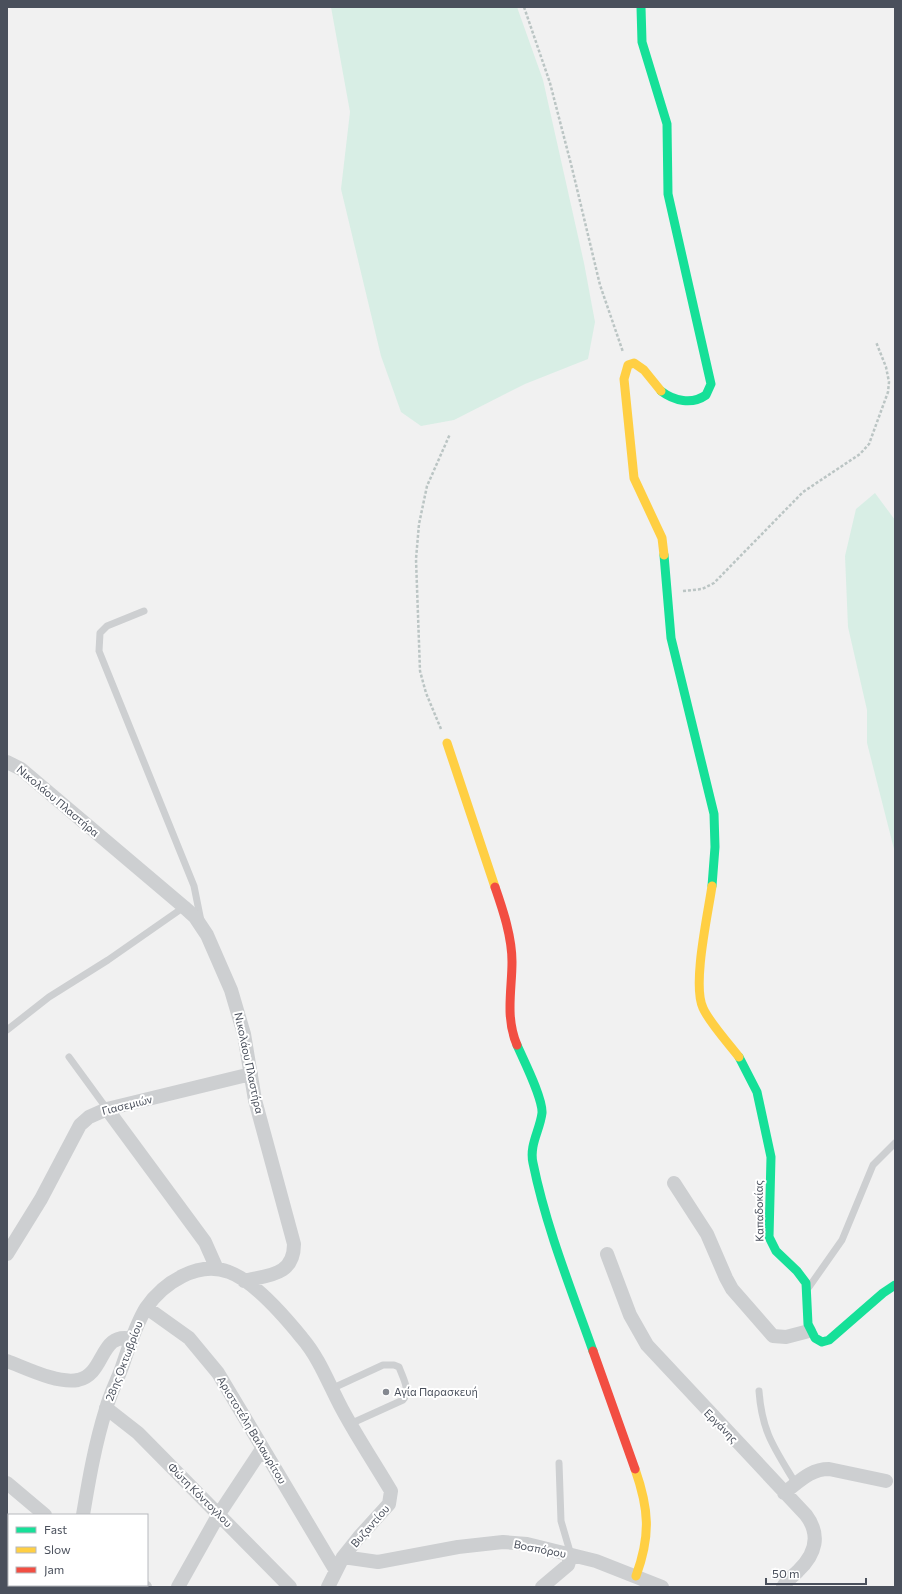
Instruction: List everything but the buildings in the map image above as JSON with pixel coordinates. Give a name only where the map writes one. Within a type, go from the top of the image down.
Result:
[{"type":"street","points":[[628,365],[634,363],[642,367],[662,392],[678,400],[688,402],[698,400],[706,397],[710,391],[711,384],[682,262],[668,194],[666,124],[642,42],[641,7]]},
{"type":"street","name":"Καπαδοκίας","points":[[628,365],[624,379],[632,467],[639,491],[662,538],[672,638],[714,814],[716,828],[699,991],[700,1001],[703,1009],[743,1062],[751,1076],[757,1092],[771,1157],[769,1237],[777,1254],[803,1277],[806,1283],[809,1331]]},
{"type":"street","points":[[447,743],[498,895],[510,941],[512,962],[509,1008],[513,1036],[538,1096],[542,1112],[532,1148],[533,1164],[538,1188],[563,1265],[608,1390],[644,1498],[648,1520],[648,1542],[636,1576]]},
{"type":"street","name":"Νικολάου Πλαστήρα","points":[[7,762],[21,769],[184,907],[201,925],[216,950],[231,990],[244,1034],[256,1100],[294,1246],[290,1262],[282,1272],[244,1281]]},
{"type":"street","name":"Γιασεμιών","points":[[7,1254],[41,1199],[80,1126],[89,1117],[107,1109],[251,1074]]},
{"type":"street","points":[[107,1109],[205,1242],[217,1269]]},
{"type":"street","points":[[674,1183],[707,1234],[732,1289],[773,1336],[786,1337],[809,1331],[822,1342],[829,1340],[888,1289],[895,1285]]},
{"type":"street","name":"Εργάνης","points":[[607,1254],[630,1315],[647,1345],[809,1520],[816,1541],[810,1559],[783,1587]]},
{"type":"street","name":"28ης Οκτωβρίου","points":[[83,1514],[90,1469],[106,1408],[138,1322],[159,1293],[178,1279],[198,1270],[217,1269],[227,1271],[244,1281],[271,1303],[302,1338],[323,1369],[331,1389],[350,1424]]},
{"type":"street","name":"Αριστοτέλη Βαλαωρίτου","points":[[147,1308],[197,1346],[218,1373],[262,1449],[336,1570]]},
{"type":"street","points":[[7,1361],[46,1375],[63,1379],[77,1380],[92,1372],[100,1362],[110,1343],[118,1339],[132,1339]]},
{"type":"street","name":"Φώτη Κόντογλου","points":[[106,1408],[138,1433],[290,1587]]},
{"type":"street","name":"Βυζαντίου","points":[[328,1587],[343,1557],[389,1504],[392,1497],[391,1492],[350,1424]]},
{"type":"street","points":[[178,1587],[219,1514],[262,1449]]},
{"type":"street","points":[[784,1493],[808,1474],[821,1469],[829,1469],[886,1481]]},
{"type":"street","points":[[7,1483],[44,1514]]},
{"type":"street","name":"Βοσπόρου","points":[[343,1557],[378,1562],[458,1547],[503,1542],[527,1544],[596,1561],[662,1587]]},
{"type":"street","points":[[542,1587],[568,1565],[571,1555]]},
{"type":"lane","points":[[144,611],[107,626],[100,633],[98,640],[100,651],[194,886],[199,906],[201,925]]},
{"type":"lane","points":[[7,1030],[49,997],[108,960],[184,907]]},
{"type":"lane","points":[[69,1058],[107,1109]]},
{"type":"lane","points":[[807,1290],[842,1240],[873,1165],[895,1143]]},
{"type":"lane","points":[[331,1389],[383,1365],[394,1365],[399,1367],[407,1390],[406,1397],[403,1400],[350,1424]]},
{"type":"lane","points":[[759,1391],[760,1409],[767,1433],[796,1484]]},
{"type":"lane","points":[[559,1463],[561,1521],[571,1555]]},
{"type":"path","points":[[524,7],[552,90],[600,285],[628,365]]},
{"type":"path","points":[[668,590],[689,591],[702,589],[714,583],[803,492],[860,454],[869,444],[888,392],[889,382],[886,367],[876,342]]},
{"type":"path","points":[[447,743],[426,693],[420,671],[416,559],[419,524],[426,486],[450,434]]},
{"type":"green space","points":[[331,7],[517,7],[543,80],[584,263],[595,322],[588,359],[525,384],[454,420],[421,426],[401,412],[381,356],[341,189],[350,112]]},
{"type":"green space","points":[[875,493],[895,520],[895,853],[867,743],[867,710],[848,627],[845,556],[856,509]]},
{"type":"traffic: fast","points":[[641,7],[642,42],[667,124],[668,194],[711,384],[706,395],[689,401],[677,399],[661,391]]},
{"type":"traffic: fast","points":[[664,555],[671,638],[714,814],[715,847],[712,886]]},
{"type":"traffic: fast","points":[[517,1045],[536,1089],[541,1106],[541,1119],[532,1150],[538,1187],[560,1258],[593,1351]]},
{"type":"traffic: fast","points":[[739,1057],[757,1092],[771,1157],[769,1237],[776,1251],[797,1271],[806,1283],[808,1324],[815,1338],[822,1342],[829,1340],[883,1293],[895,1285]]},
{"type":"traffic: slow","points":[[661,391],[644,370],[634,363],[628,365],[624,379],[634,478],[662,538],[664,555]]},
{"type":"traffic: slow","points":[[447,743],[495,887]]},
{"type":"traffic: slow","points":[[712,886],[704,931],[700,967],[700,997],[706,1014],[739,1057]]},
{"type":"traffic: slow","points":[[635,1469],[643,1497],[646,1522],[644,1548],[636,1576]]},
{"type":"traffic: jam","points":[[495,887],[509,933],[512,953],[510,1014],[513,1035],[517,1045]]},
{"type":"traffic: jam","points":[[593,1351],[635,1469]]},
{"type":"place","name":"Αγία Παρασκευή","points":[[386,1392]]}]
